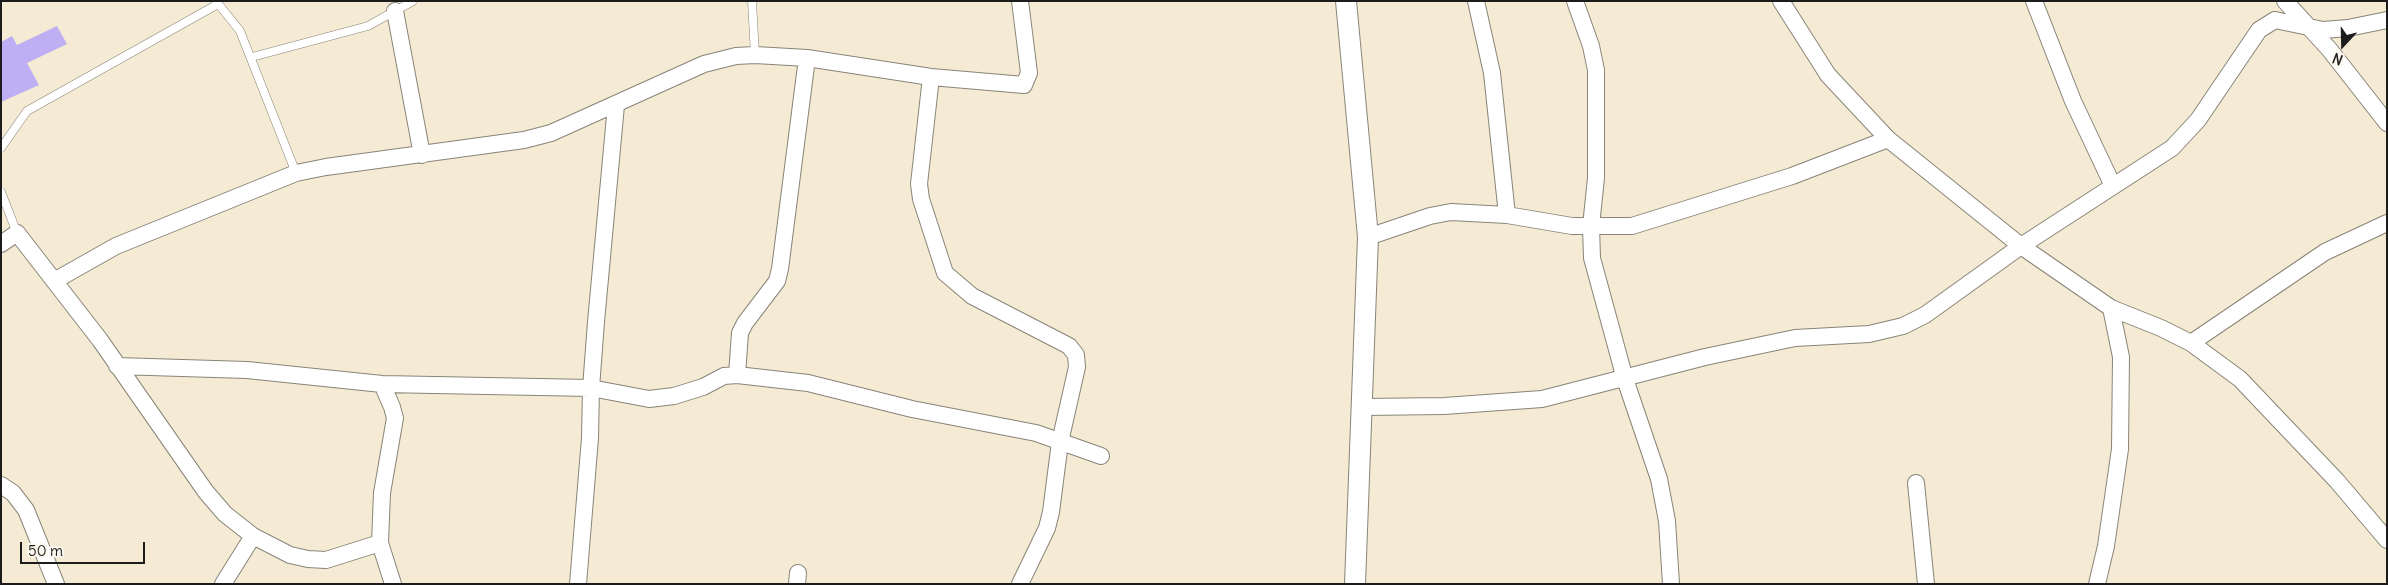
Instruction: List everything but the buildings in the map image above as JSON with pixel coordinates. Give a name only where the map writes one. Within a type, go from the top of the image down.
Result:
[{"type":"street","points":[[54,281],[116,246],[296,174],[326,167],[524,140],[551,133],[704,64],[755,55],[807,58],[931,77],[1017,86],[1024,85],[1029,73],[1020,1]]},
{"type":"street","points":[[1346,1],[1368,237],[1355,584]]},
{"type":"street","points":[[1476,1],[1492,73],[1507,215]]},
{"type":"street","points":[[1575,1],[1591,46],[1596,70],[1596,178],[1591,226],[1592,258],[1625,379],[1659,479],[1667,522],[1671,584]]},
{"type":"street","points":[[1781,1],[1828,75],[1888,139],[2022,246],[2112,308],[2161,328],[2191,343],[2240,379],[2337,481],[2387,540]]},
{"type":"street","points":[[2034,1],[2073,101],[2113,186]]},
{"type":"street","points":[[2284,1],[2329,49],[2387,123]]},
{"type":"street","points":[[395,11],[422,155]]},
{"type":"street","points":[[1362,407],[1444,406],[1542,399],[1705,357],[1795,338],[1869,334],[1903,326],[1925,315],[2022,246],[2172,148],[2198,120],[2259,30],[2275,20],[2323,30],[2348,28],[2387,20]]},
{"type":"street","points":[[738,375],[740,333],[745,323],[777,281],[780,269],[807,58]]},
{"type":"street","points":[[931,77],[919,184],[921,199],[939,258],[946,273],[972,296],[1069,346],[1076,355],[1077,367],[1060,442],[1051,512],[1047,528],[1020,584]]},
{"type":"street","points":[[578,584],[590,438],[591,388],[616,105]]},
{"type":"street","points":[[1368,237],[1430,216],[1451,212],[1507,215],[1572,226],[1632,226],[1792,176],[1888,139]]},
{"type":"street","points":[[2191,343],[2325,252],[2387,223]]},
{"type":"street","points":[[1,244],[18,233],[117,366],[206,492],[225,514],[253,536],[290,555],[308,559],[326,560],[380,543]]},
{"type":"street","points":[[2097,584],[2106,546],[2120,449],[2121,357],[2112,308]]},
{"type":"street","points":[[117,366],[247,370],[382,384],[591,388],[649,399],[674,396],[703,387],[724,376],[738,375],[808,384],[912,409],[1036,433],[1102,456]]},
{"type":"street","points":[[382,384],[395,418],[382,493],[380,543],[392,584]]},
{"type":"street","points":[[1916,483],[1926,584]]},
{"type":"street","points":[[1,485],[13,493],[26,510],[56,584]]},
{"type":"street","points":[[223,584],[253,536]]},
{"type":"lane","points":[[252,57],[368,26],[413,1]]},
{"type":"lane","points":[[752,1],[755,55]]},
{"type":"lane","points":[[1,148],[28,111],[217,3],[240,31],[252,57],[296,174]]},
{"type":"lane","points":[[1,192],[18,233]]}]
